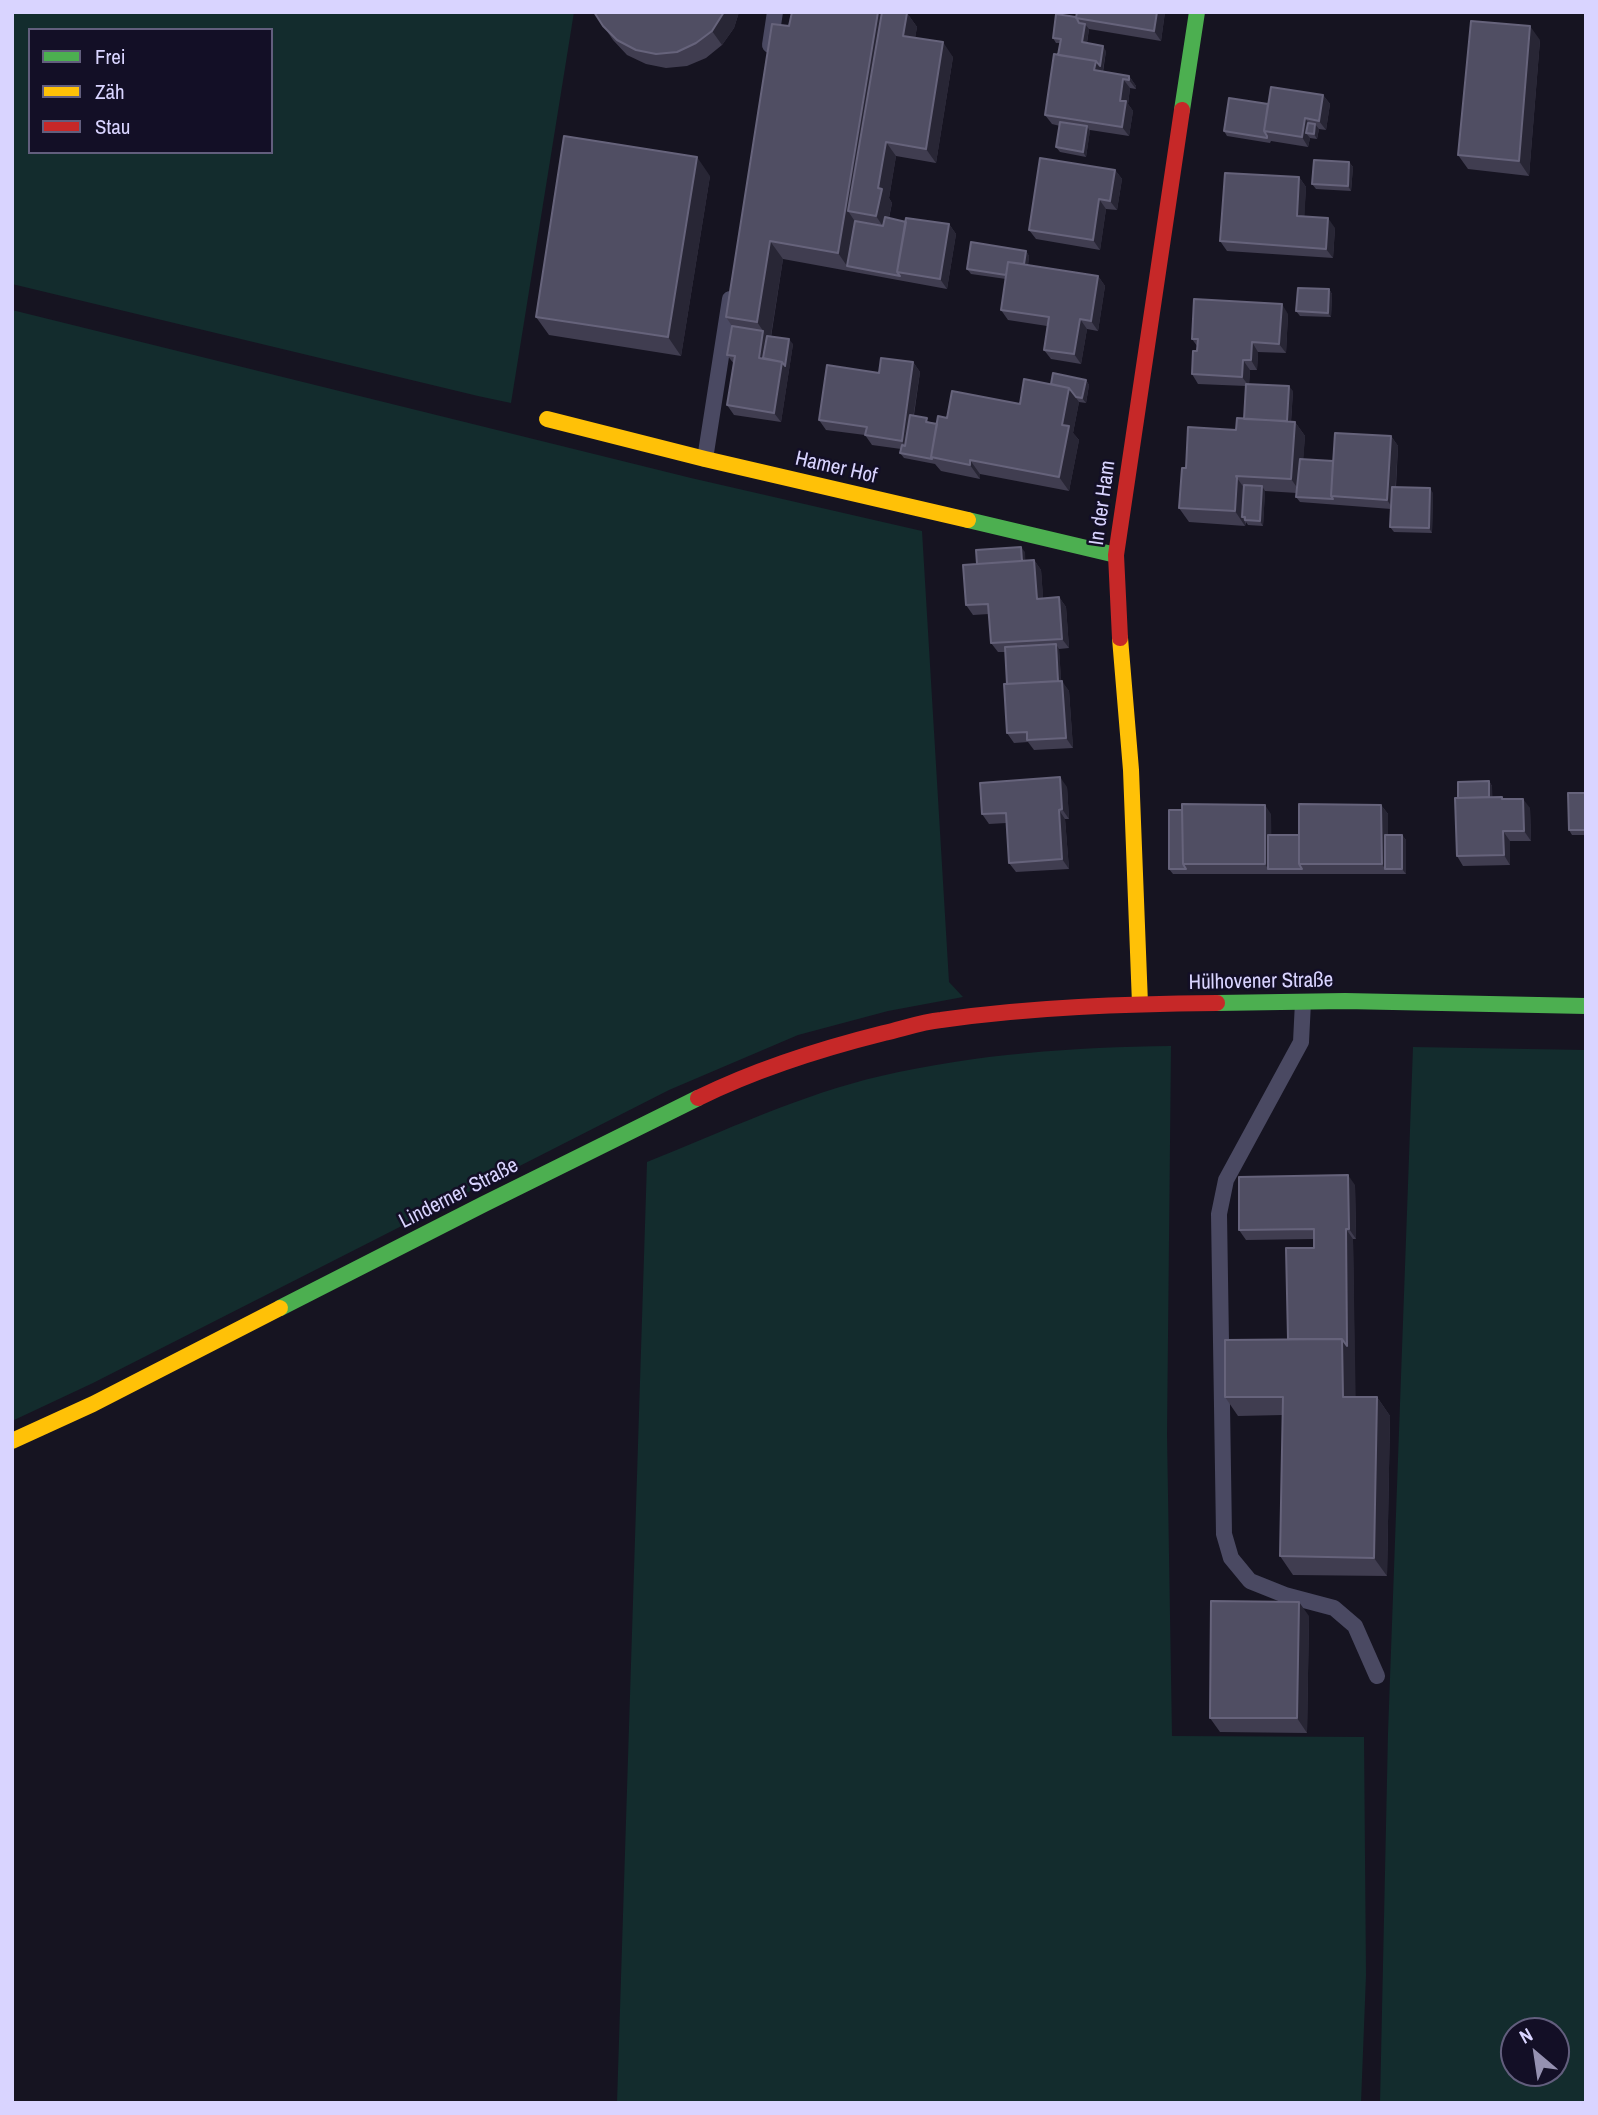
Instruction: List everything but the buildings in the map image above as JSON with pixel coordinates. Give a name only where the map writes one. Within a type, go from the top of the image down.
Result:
[{"type":"main road","name":"In der Ham","points":[[1140,1004],[1131,770],[1116,555],[1197,12]]},
{"type":"main road","name":"Hamer Hof","points":[[547,419],[705,459],[1116,555]]},
{"type":"main road","name":"Hülhovener Straße","points":[[938,1020],[1140,1004],[1303,1002],[1586,1006]]},
{"type":"main road","name":"Linderner Straße","points":[[12,1441],[93,1404],[484,1204],[729,1083],[828,1047],[938,1020]]},
{"type":"lane","points":[[767,66],[775,12]]},
{"type":"lane","points":[[705,459],[733,283]]},
{"type":"lane","points":[[1303,1002],[1301,1042],[1226,1180],[1219,1214],[1224,1534],[1231,1558],[1250,1581],[1285,1595],[1334,1608],[1355,1626],[1377,1676]]},
{"type":"green space","points":[[12,12],[574,12],[511,403],[12,284]]},
{"type":"green space","points":[[12,310],[691,478],[922,531],[949,982],[963,997],[888,1011],[798,1035],[669,1090],[93,1383],[12,1421]]},
{"type":"green space","points":[[1171,1046],[1167,1434],[1172,1736],[1364,1737],[1366,1975],[1361,2103],[617,2103],[647,1162],[792,1103],[851,1084],[917,1068],[1025,1053]]},
{"type":"green space","points":[[1413,1047],[1586,1050],[1586,2103],[1380,2103],[1388,1733]]},
{"type":"traffic: fast","points":[[1182,110],[1197,12]]},
{"type":"traffic: fast","points":[[968,520],[1116,555]]},
{"type":"traffic: fast","points":[[1217,1003],[1345,1001],[1586,1006]]},
{"type":"traffic: fast","points":[[280,1308],[698,1098]]},
{"type":"traffic: slow","points":[[547,419],[968,520]]},
{"type":"traffic: slow","points":[[1120,638],[1131,770],[1140,1004]]},
{"type":"traffic: slow","points":[[12,1441],[93,1404],[280,1308]]},
{"type":"traffic: jam","points":[[1120,638],[1116,555],[1182,110]]},
{"type":"traffic: jam","points":[[698,1098],[789,1061],[926,1022],[1044,1009],[1217,1003]]}]
